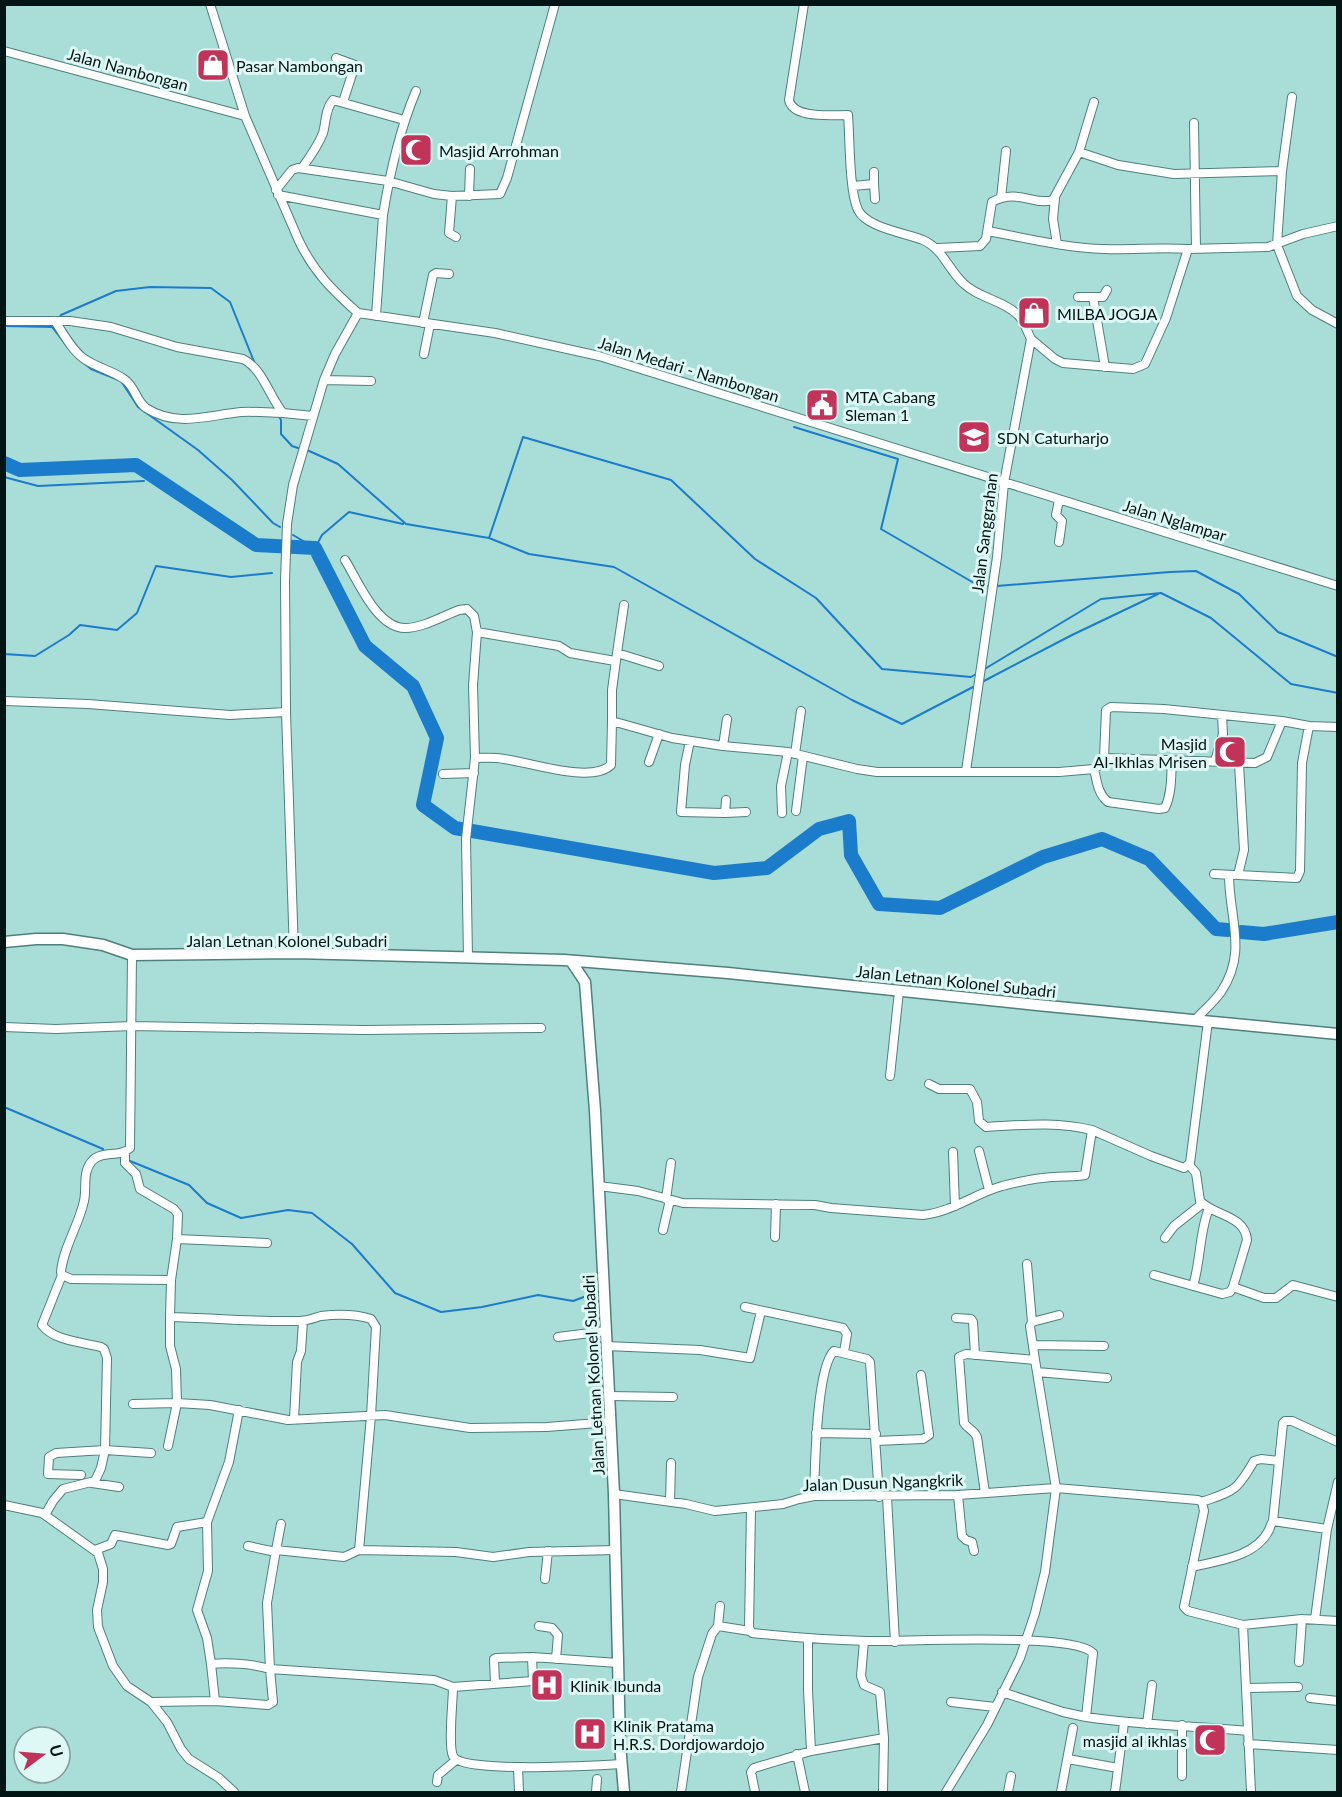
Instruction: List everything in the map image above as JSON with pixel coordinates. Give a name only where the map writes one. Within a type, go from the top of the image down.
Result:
[{"type":"main road","name":"Jalan Letnan Kolonel Subadri","points":[[4,942],[63,939],[103,945],[132,955],[294,953],[589,962],[728,973],[1338,1034]]},
{"type":"main road","name":"Jalan Letnan Kolonel Subadri","points":[[571,961],[585,982],[599,1186],[614,1494],[621,1764],[624,1792]]},
{"type":"main road","points":[[585,982],[589,962]]},
{"type":"street","points":[[210,4],[245,116],[277,193],[309,261],[321,278],[358,314],[335,354],[324,380],[293,485],[286,536],[286,712],[294,953]]},
{"type":"street","points":[[277,193],[292,170],[303,168],[388,181],[434,194],[496,195],[503,190],[555,4]]},
{"type":"street","points":[[804,4],[789,100],[790,106],[797,112],[848,115],[857,209],[862,217],[871,223],[924,240],[938,248],[961,282],[1017,314],[1031,339],[1055,359],[1064,363],[1133,369],[1145,364],[1166,318],[1192,249],[1196,173],[1194,123]]},
{"type":"street","name":"Jalan Nambongan","points":[[4,51],[245,116]]},
{"type":"street","points":[[336,58],[355,65],[343,102]]},
{"type":"street","points":[[376,316],[383,215],[388,181],[404,120],[416,91]]},
{"type":"street","points":[[1292,97],[1282,171],[1277,245],[1297,296],[1312,310],[1338,324]]},
{"type":"street","points":[[303,168],[317,147],[323,134],[330,103],[335,100],[404,120]]},
{"type":"street","points":[[1057,244],[1053,219],[1055,198],[1079,152],[1094,102]]},
{"type":"street","points":[[1001,198],[1006,151]]},
{"type":"street","points":[[1079,152],[1118,165],[1174,174],[1282,171]]},
{"type":"street","points":[[469,196],[470,169]]},
{"type":"street","points":[[874,172],[875,199]]},
{"type":"street","points":[[854,186],[874,184]]},
{"type":"street","points":[[277,193],[383,215]]},
{"type":"street","points":[[452,196],[449,232],[456,237]]},
{"type":"street","points":[[938,248],[980,246],[986,239],[992,202],[1001,198],[1019,196],[1045,201],[1055,198]]},
{"type":"street","points":[[988,231],[1057,244],[1104,249],[1160,247],[1192,249],[1277,245],[1303,234],[1338,226]]},
{"type":"street","points":[[424,354],[433,275],[436,273],[449,274]]},
{"type":"street","points":[[1078,297],[1101,297],[1106,295],[1107,290]]},
{"type":"street","points":[[1093,297],[1105,367]]},
{"type":"street","name":"Jalan Medari - Nambongan","points":[[358,314],[495,333],[599,356],[1005,483]]},
{"type":"street","points":[[4,321],[55,321],[111,327],[177,346],[243,359],[250,362],[283,413]]},
{"type":"street","points":[[55,321],[84,359],[129,382],[140,402],[162,415],[187,420],[243,412],[314,416]]},
{"type":"street","name":"Jalan Sanggrahan","points":[[966,771],[997,557],[1005,483],[1031,339]]},
{"type":"street","points":[[324,380],[371,381]]},
{"type":"street","name":"Jalan Nglampar","points":[[1005,483],[1338,586]]},
{"type":"street","points":[[1059,500],[1056,515],[1062,521],[1059,542]]},
{"type":"street","points":[[345,560],[380,617],[393,626],[405,628],[416,626],[467,609],[474,616],[477,632],[473,685],[475,758],[466,839],[468,958]]},
{"type":"street","points":[[475,758],[507,759],[586,773],[606,770],[611,765],[612,690],[624,605]]},
{"type":"street","points":[[477,632],[559,646],[570,653],[616,657],[659,666]]},
{"type":"street","points":[[4,701],[88,704],[230,714],[286,712]]},
{"type":"street","points":[[612,721],[690,741],[795,754],[857,769],[878,771],[1059,772],[1095,769],[1104,758],[1106,710],[1111,706],[1164,709],[1282,721],[1309,726],[1338,727]]},
{"type":"street","points":[[796,811],[795,754],[801,711]]},
{"type":"street","points":[[1215,761],[1223,734],[1222,716]]},
{"type":"street","points":[[723,746],[727,719]]},
{"type":"street","points":[[1104,758],[1255,764],[1267,757],[1282,721]]},
{"type":"street","points":[[1214,874],[1292,879],[1299,876],[1302,763],[1309,726]]},
{"type":"street","points":[[649,762],[659,734]]},
{"type":"street","points":[[690,741],[685,765],[681,812],[746,812]]},
{"type":"street","points":[[782,813],[781,786],[795,754]]},
{"type":"street","points":[[1095,769],[1102,798],[1108,802],[1116,805],[1159,809],[1167,805],[1171,788],[1172,760]]},
{"type":"street","points":[[1196,1019],[1220,993],[1235,962],[1236,941],[1231,909],[1234,875],[1245,850],[1239,764]]},
{"type":"street","points":[[443,774],[474,772]]},
{"type":"street","points":[[725,813],[726,800]]},
{"type":"street","points":[[92,1483],[101,1468],[105,1450],[107,1358],[105,1349],[68,1340],[47,1331],[42,1325],[62,1275],[61,1268],[83,1204],[86,1173],[91,1161],[106,1154],[125,1152],[130,1148],[132,955]]},
{"type":"street","points":[[890,1076],[898,991]]},
{"type":"street","points":[[1154,1275],[1222,1294],[1230,1292],[1247,1240],[1238,1222],[1205,1206],[1200,1201],[1196,1173],[1189,1165],[1208,1021]]},
{"type":"street","points":[[4,1027],[56,1029],[132,1026],[306,1030],[541,1028]]},
{"type":"street","points":[[929,1084],[939,1089],[970,1089],[977,1102],[979,1121],[986,1126],[1048,1123],[1072,1125],[1092,1130],[1182,1168],[1189,1165]]},
{"type":"street","points":[[599,1186],[638,1191],[683,1203],[815,1205],[923,1215],[934,1214],[989,1190],[1026,1181],[1085,1175],[1092,1130]]},
{"type":"street","points":[[979,1151],[989,1190]]},
{"type":"street","points":[[125,1152],[125,1163],[136,1174],[140,1189],[174,1209],[178,1214],[171,1280],[170,1317],[170,1346],[176,1369],[177,1403],[168,1446]]},
{"type":"street","points":[[953,1152],[955,1206]]},
{"type":"street","points":[[663,1230],[670,1163]]},
{"type":"street","points":[[775,1237],[776,1204]]},
{"type":"street","points":[[1166,1238],[1174,1226],[1205,1206]]},
{"type":"street","points":[[1193,1286],[1197,1272],[1205,1206]]},
{"type":"street","points":[[177,1239],[267,1243]]},
{"type":"street","points":[[1028,1264],[1034,1321]]},
{"type":"street","points":[[62,1275],[71,1279],[171,1280]]},
{"type":"street","points":[[946,1792],[979,1740],[1020,1658],[1035,1613],[1045,1572],[1051,1488],[1030,1326],[1034,1321],[1035,1277]]},
{"type":"street","points":[[1233,1287],[1268,1299],[1276,1298],[1293,1285],[1338,1297]]},
{"type":"street","points":[[745,1307],[843,1328],[847,1334],[844,1352]]},
{"type":"street","points":[[606,1346],[672,1348],[750,1358],[761,1311]]},
{"type":"street","points":[[170,1317],[224,1318],[240,1321],[303,1321],[337,1314],[361,1316],[375,1323],[371,1416],[359,1550]]},
{"type":"street","points":[[1034,1321],[1059,1315]]},
{"type":"street","points":[[956,1318],[971,1319],[973,1322],[975,1355]]},
{"type":"street","points":[[294,1419],[297,1362],[301,1351],[303,1321]]},
{"type":"street","points":[[558,1337],[606,1331]]},
{"type":"street","points":[[1033,1345],[1104,1346]]},
{"type":"street","points":[[814,1496],[816,1433],[826,1365],[834,1351],[844,1352],[870,1362],[895,1642]]},
{"type":"street","points":[[985,1493],[977,1437],[974,1431],[964,1423],[959,1357],[966,1354],[1035,1360]]},
{"type":"street","points":[[1037,1372],[1107,1378]]},
{"type":"street","points":[[816,1433],[923,1439],[928,1435],[921,1376]]},
{"type":"street","points":[[609,1396],[673,1397]]},
{"type":"street","points":[[133,1404],[177,1403],[294,1419],[385,1415],[470,1428],[547,1427],[610,1422]]},
{"type":"street","points":[[215,1701],[207,1638],[196,1610],[208,1571],[207,1522],[229,1462],[239,1410]]},
{"type":"street","points":[[1192,1567],[1240,1554],[1258,1543],[1269,1530],[1273,1521],[1282,1424],[1285,1420],[1338,1442]]},
{"type":"street","points":[[81,1475],[48,1474],[49,1457],[56,1453],[105,1450],[151,1453]]},
{"type":"street","points":[[1279,1461],[1261,1459],[1254,1461],[1240,1485],[1234,1490],[1202,1502],[1204,1511],[1184,1604],[1186,1609],[1243,1625],[1302,1619],[1338,1621]]},
{"type":"street","points":[[670,1502],[671,1463]]},
{"type":"street","points":[[1315,1619],[1327,1529],[1335,1508],[1338,1482]]},
{"type":"street","points":[[45,1515],[63,1489],[92,1483],[119,1487]]},
{"type":"street","name":"Jalan Dusun Ngangkrik","points":[[614,1494],[715,1511],[783,1504],[814,1496],[958,1495],[1051,1488],[1191,1498],[1202,1502]]},
{"type":"street","points":[[958,1495],[962,1536],[972,1542],[974,1551]]},
{"type":"street","points":[[4,1505],[38,1511],[95,1550],[103,1569],[103,1582],[97,1610],[98,1627],[121,1680],[151,1702],[167,1722],[189,1759],[219,1778],[234,1792]]},
{"type":"street","points":[[750,1631],[751,1508]]},
{"type":"street","points":[[1273,1521],[1327,1529]]},
{"type":"street","points":[[95,1550],[111,1544],[115,1535],[168,1545],[171,1544],[177,1527],[207,1522]]},
{"type":"street","points":[[151,1702],[215,1701],[272,1704],[267,1603],[281,1524]]},
{"type":"street","points":[[248,1546],[344,1557],[359,1550],[456,1552],[493,1557],[528,1552],[616,1550]]},
{"type":"street","points":[[545,1579],[548,1551]]},
{"type":"street","points":[[681,1792],[698,1677],[712,1634],[718,1626],[720,1606]]},
{"type":"street","points":[[1299,1662],[1302,1619]]},
{"type":"street","points":[[1243,1625],[1251,1792]]},
{"type":"street","points":[[539,1626],[552,1628],[558,1635],[556,1659]]},
{"type":"street","points":[[718,1626],[752,1633],[864,1641],[1047,1641],[1092,1651],[1086,1717]]},
{"type":"street","points":[[808,1638],[808,1690],[812,1751]]},
{"type":"street","points":[[864,1641],[861,1676],[864,1685],[880,1692],[884,1738],[883,1792]]},
{"type":"street","points":[[211,1664],[222,1662],[270,1669],[434,1680],[453,1687],[533,1681],[532,1657]]},
{"type":"street","points":[[495,1683],[496,1658],[532,1657],[618,1663]]},
{"type":"street","points":[[1147,1724],[1152,1685]]},
{"type":"street","points":[[453,1687],[452,1744],[453,1756],[456,1760],[475,1765],[518,1767],[621,1764]]},
{"type":"street","points":[[1247,1688],[1298,1687]]},
{"type":"street","points":[[1002,1692],[1062,1712],[1086,1717],[1124,1723],[1248,1731]]},
{"type":"street","points":[[1310,1698],[1338,1701]]},
{"type":"street","points":[[951,1702],[995,1707]]},
{"type":"street","points":[[1115,1792],[1124,1723]]},
{"type":"street","points":[[1182,1725],[1182,1776]]},
{"type":"street","points":[[1061,1792],[1073,1728]]},
{"type":"street","points":[[755,1792],[751,1772],[754,1768],[797,1754],[884,1738]]},
{"type":"street","points":[[1248,1744],[1338,1750]]},
{"type":"street","points":[[797,1754],[805,1792]]},
{"type":"street","points":[[437,1782],[438,1775],[456,1760]]},
{"type":"street","points":[[1068,1760],[1118,1768]]},
{"type":"street","points":[[518,1767],[519,1792]]},
{"type":"street","points":[[1008,1792],[1011,1776]]},
{"type":"street","points":[[596,1792],[597,1779]]},
{"type":"waterway","points":[[59,318],[61,315],[116,291],[150,287],[211,288],[230,302],[255,364]]},
{"type":"waterway","points":[[4,326],[52,327],[71,351]]},
{"type":"waterway","points":[[84,363],[91,369],[121,381],[138,407],[198,450],[232,480],[273,523],[280,527]]},
{"type":"waterway","points":[[278,415],[281,420],[281,434],[292,446],[301,449]]},
{"type":"waterway","points":[[794,427],[898,459],[881,529],[974,583],[991,587]]},
{"type":"waterway","points":[[307,450],[338,464],[406,524],[489,538],[523,437],[671,480],[755,559],[816,598],[882,669],[971,677],[978,673]]},
{"type":"waterway","points":[[4,463],[20,470],[136,465],[256,545],[315,548],[365,646],[413,686],[437,738],[423,805],[455,828],[714,873],[767,868],[819,829],[849,821],[851,855],[879,904],[940,908],[1043,857],[1102,839],[1149,859],[1216,929],[1228,930]]},
{"type":"waterway","points":[[4,477],[38,486],[144,481]]},
{"type":"waterway","points":[[293,535],[315,548],[322,535],[349,512],[403,524]]},
{"type":"waterway","points":[[489,538],[529,554],[614,567],[852,700],[902,724],[973,687]]},
{"type":"waterway","points":[[4,654],[35,656],[69,635],[80,625],[117,630],[137,613],[156,566],[231,577],[272,573]]},
{"type":"waterway","points":[[997,586],[1196,571],[1239,594],[1278,632],[1338,657]]},
{"type":"waterway","points":[[983,670],[1101,599],[1161,593],[1211,618],[1291,684],[1338,693]]},
{"type":"waterway","points":[[982,682],[1158,594]]},
{"type":"waterway","points":[[1241,932],[1264,934],[1338,922]]},
{"type":"waterway","points":[[4,1107],[103,1149]]},
{"type":"waterway","points":[[130,1161],[189,1185],[207,1203],[241,1218],[288,1210],[312,1213],[352,1244],[395,1293],[441,1312],[482,1307],[538,1295],[573,1301],[600,1291]]},
{"type":"place","name":"Pasar Nambongan","points":[[213,65]]},
{"type":"place","name":"Masjid Arrohman","points":[[416,150]]},
{"type":"place","name":"MILBA JOGJA","points":[[1034,313]]},
{"type":"place","name":"MTA Cabang Sleman 1","points":[[822,405]]},
{"type":"place","name":"SDN Caturharjo","points":[[974,437]]},
{"type":"place","name":"Masjid Al-Ikhlas Mrisen","points":[[1230,752]]},
{"type":"place","name":"Klinik Ibunda","points":[[547,1685]]},
{"type":"place","name":"Klinik Pratama H.R.S. Dordjowardojo","points":[[590,1734]]},
{"type":"place","name":"masjid al ikhlas","points":[[1210,1740]]}]
